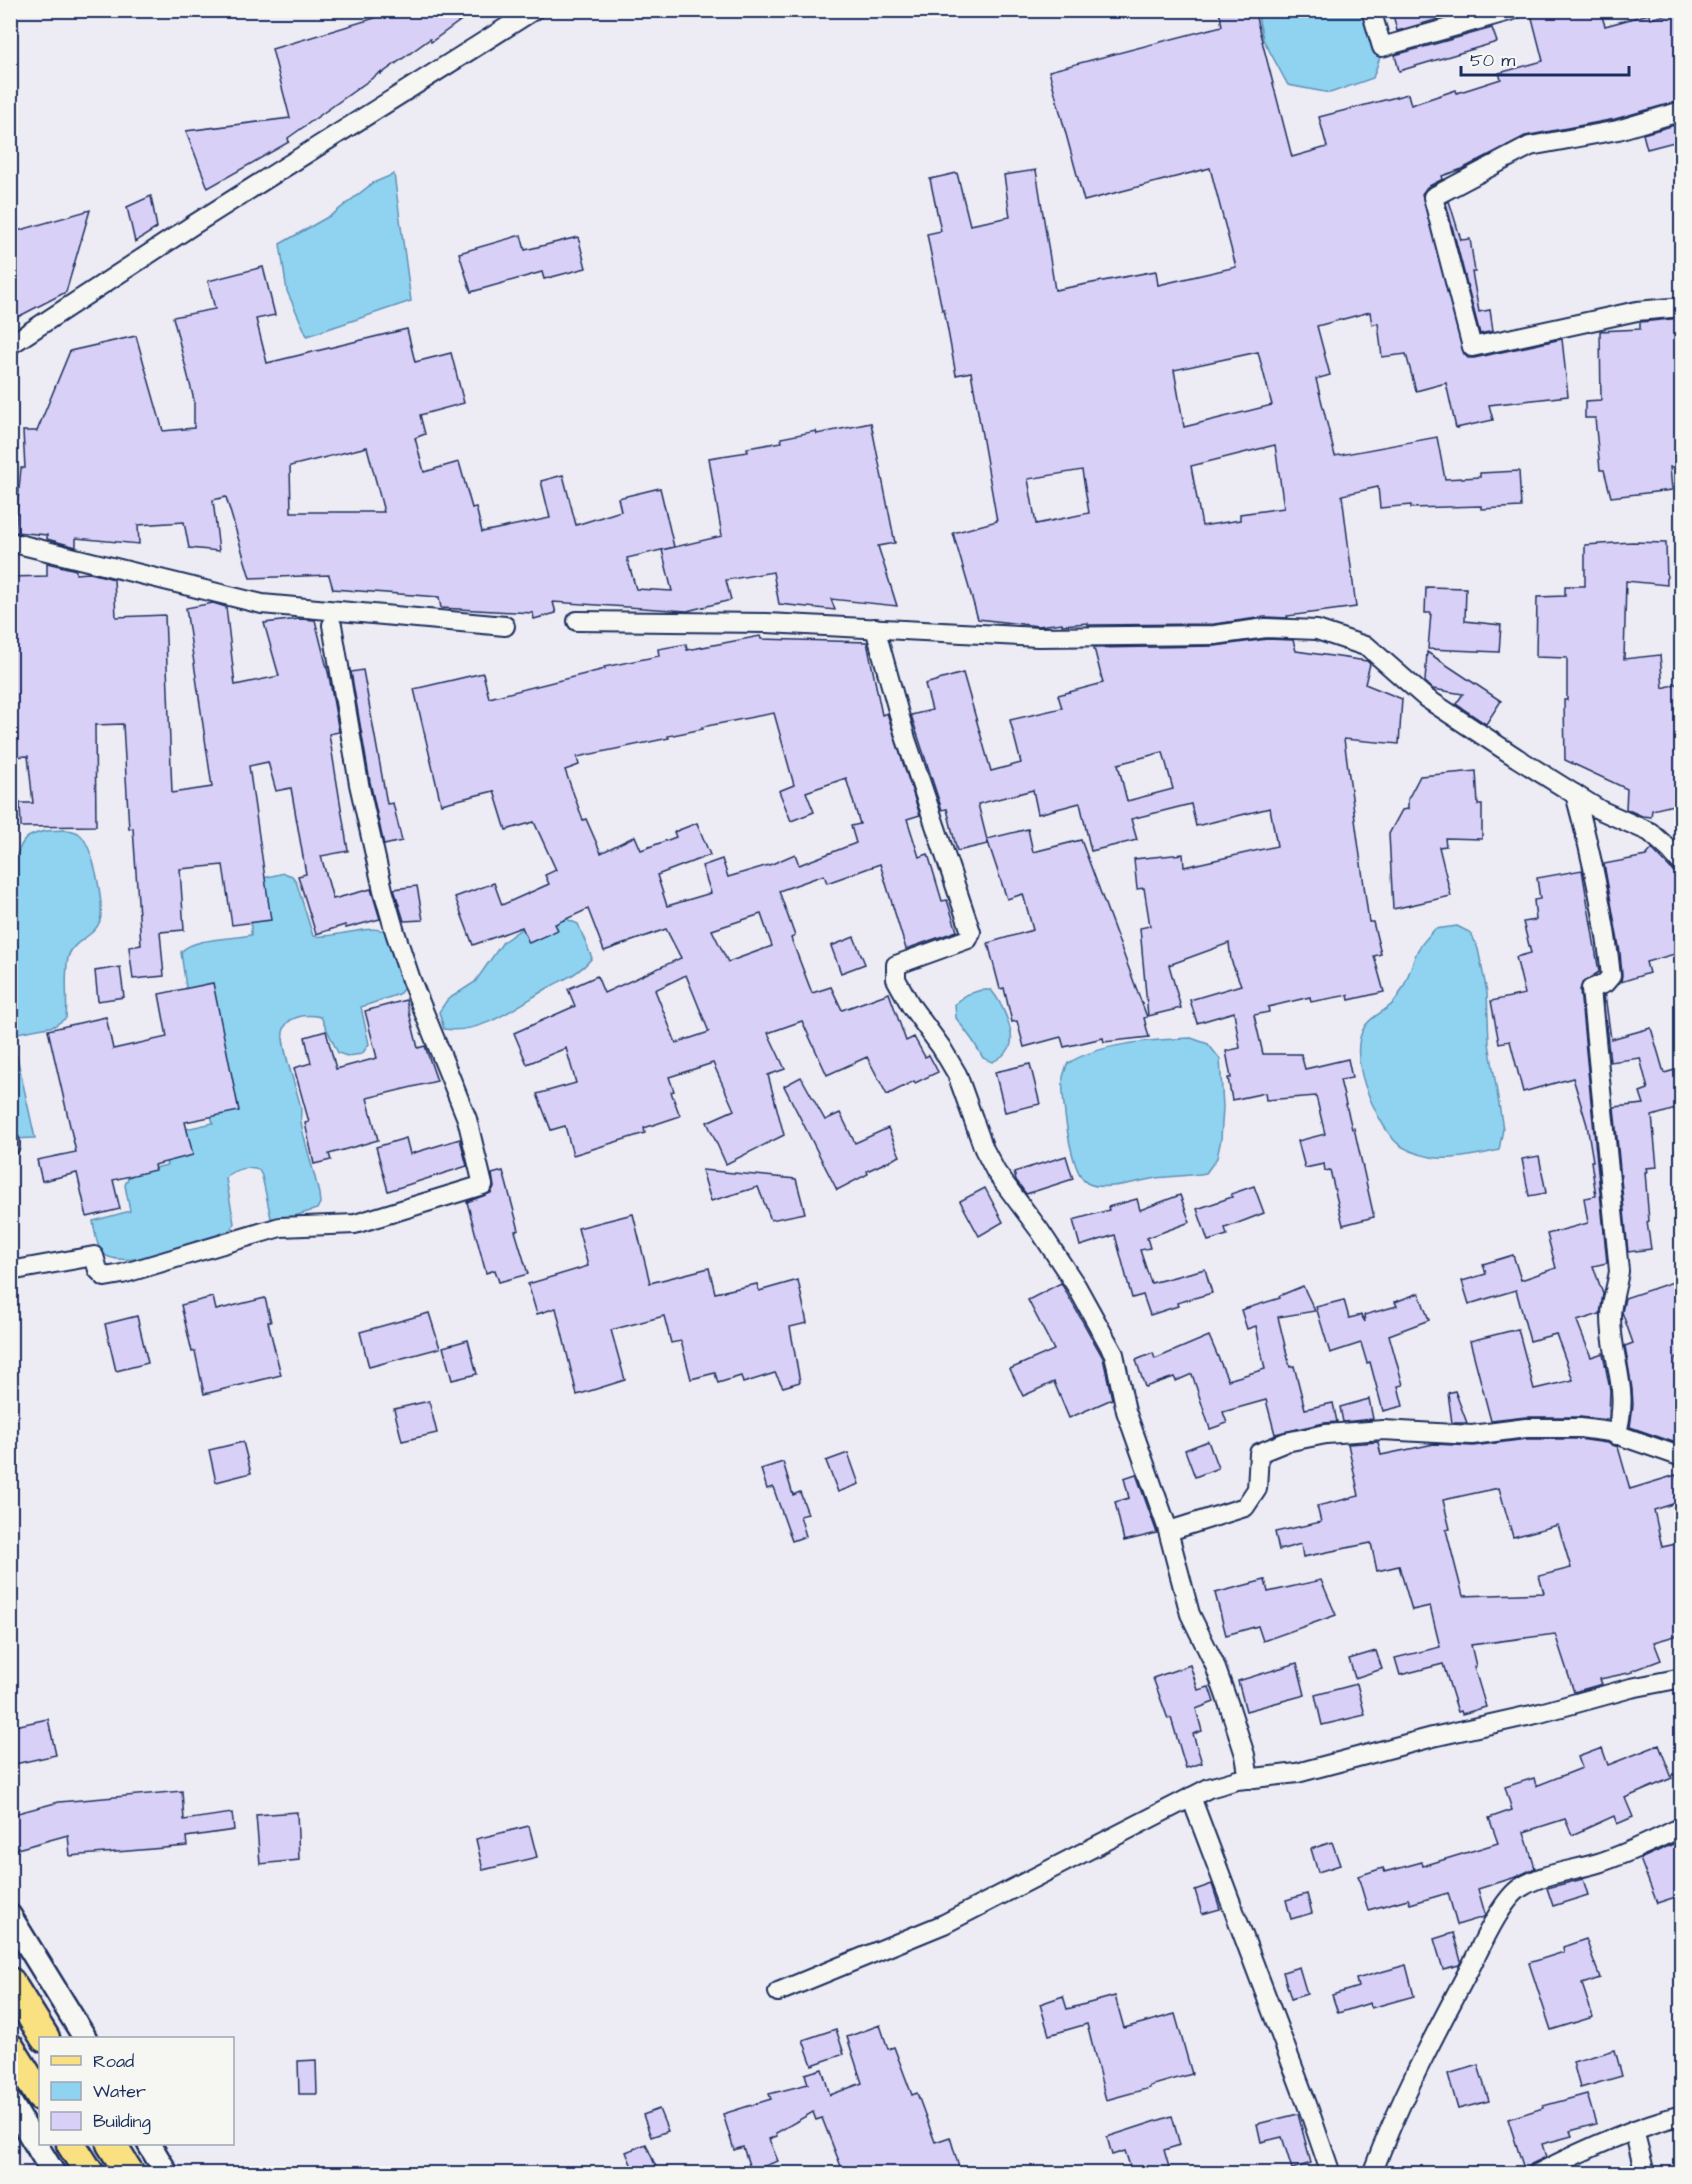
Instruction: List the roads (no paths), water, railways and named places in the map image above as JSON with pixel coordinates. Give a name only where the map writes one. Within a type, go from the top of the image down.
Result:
[{"type":"main road","points":[[10,1982],[44,2037]]},
{"type":"main road","points":[[10,2048],[39,2095]]},
{"type":"main road","points":[[72,2145],[90,2174]]},
{"type":"main road","points":[[112,2145],[130,2174]]},
{"type":"street","points":[[10,345],[194,225],[534,10]]},
{"type":"street","points":[[1371,10],[1382,47],[1514,10]]},
{"type":"street","points":[[1682,111],[1618,130],[1530,146],[1433,197],[1472,347],[1638,311],[1682,307]]},
{"type":"street","points":[[10,542],[262,604],[505,626]]},
{"type":"street","points":[[577,621],[767,623],[1038,637],[1215,635],[1266,628],[1317,630],[1368,647],[1426,698],[1600,810],[1650,832],[1682,864]]},
{"type":"street","points":[[10,1271],[94,1256],[98,1270],[105,1277],[122,1274],[280,1227],[355,1224],[483,1185],[467,1119],[411,980],[394,932],[379,877],[359,784],[332,625]]},
{"type":"street","points":[[875,627],[906,739],[971,932],[968,939],[896,965],[896,979],[911,1006],[941,1047],[957,1074],[984,1149],[996,1172],[1040,1231],[1077,1287],[1114,1354],[1126,1411],[1169,1531],[1190,1614],[1214,1663],[1245,1755],[1249,1779]]},
{"type":"street","points":[[1575,794],[1586,834],[1608,947],[1611,976],[1605,983],[1591,989],[1619,1271],[1611,1316],[1618,1373],[1623,1392],[1622,1419],[1616,1435]]},
{"type":"street","points":[[1169,1531],[1245,1507],[1257,1489],[1259,1453],[1286,1442],[1326,1434],[1383,1430],[1472,1435],[1526,1428],[1580,1428],[1616,1435],[1682,1457]]},
{"type":"street","points":[[778,1992],[944,1924],[1209,1788],[1237,1780],[1298,1773],[1631,1688],[1682,1678]]},
{"type":"street","points":[[1191,1797],[1331,2174]]},
{"type":"street","points":[[1372,2174],[1442,2019],[1488,1933],[1517,1889],[1531,1881],[1599,1863],[1682,1827]]},
{"type":"street","points":[[10,1916],[84,2037]]},
{"type":"street","points":[[10,2102],[54,2174]]},
{"type":"street","points":[[1537,2174],[1572,2156],[1634,2130],[1682,2115]]},
{"type":"street","points":[[1634,2130],[1645,2174]]},
{"type":"street","points":[[150,2145],[167,2174]]},
{"type":"water","points":[[1257,11],[1374,11],[1383,48],[1373,78],[1330,93],[1288,85],[1263,39]]},
{"type":"water","points":[[394,174],[411,301],[307,336],[287,291],[280,244],[333,214],[373,183]]},
{"type":"water","points":[[46,831],[71,831],[78,833],[83,839],[93,861],[101,913],[97,927],[74,947],[68,958],[66,1018],[54,1026],[12,1034],[35,1138],[11,1139],[10,868],[25,839]]},
{"type":"water","points":[[284,873],[292,876],[296,881],[313,936],[376,929],[389,935],[404,988],[399,994],[361,1007],[369,1044],[362,1054],[347,1056],[338,1053],[321,1017],[298,1017],[285,1026],[284,1047],[301,1106],[303,1131],[320,1203],[317,1209],[285,1219],[271,1218],[259,1170],[250,1168],[235,1171],[226,1179],[234,1223],[230,1234],[163,1254],[143,1258],[111,1258],[100,1249],[93,1221],[130,1211],[125,1185],[128,1178],[136,1173],[167,1165],[159,1135],[213,1123],[203,1084],[181,952],[194,944],[251,935],[251,919],[264,878]]},
{"type":"water","points":[[560,916],[578,924],[592,958],[581,969],[485,1024],[458,1030],[444,1029],[439,1012],[447,1000],[475,982],[503,942],[524,927]]},
{"type":"water","points":[[1457,926],[1471,933],[1478,949],[1487,992],[1489,1043],[1503,1129],[1499,1150],[1438,1158],[1401,1146],[1386,1129],[1365,1085],[1359,1053],[1360,1039],[1365,1026],[1371,1019],[1390,1006],[1397,997],[1422,944],[1435,929]]},
{"type":"water","points":[[981,990],[991,990],[995,995],[1003,1009],[1011,1034],[1008,1050],[992,1062],[983,1058],[956,1018],[955,1004],[966,995]]},
{"type":"water","points":[[1191,1038],[1208,1044],[1220,1059],[1223,1107],[1217,1158],[1206,1173],[1156,1178],[1111,1186],[1087,1183],[1081,1176],[1071,1150],[1065,1117],[1063,1077],[1067,1064],[1110,1047]]}]
